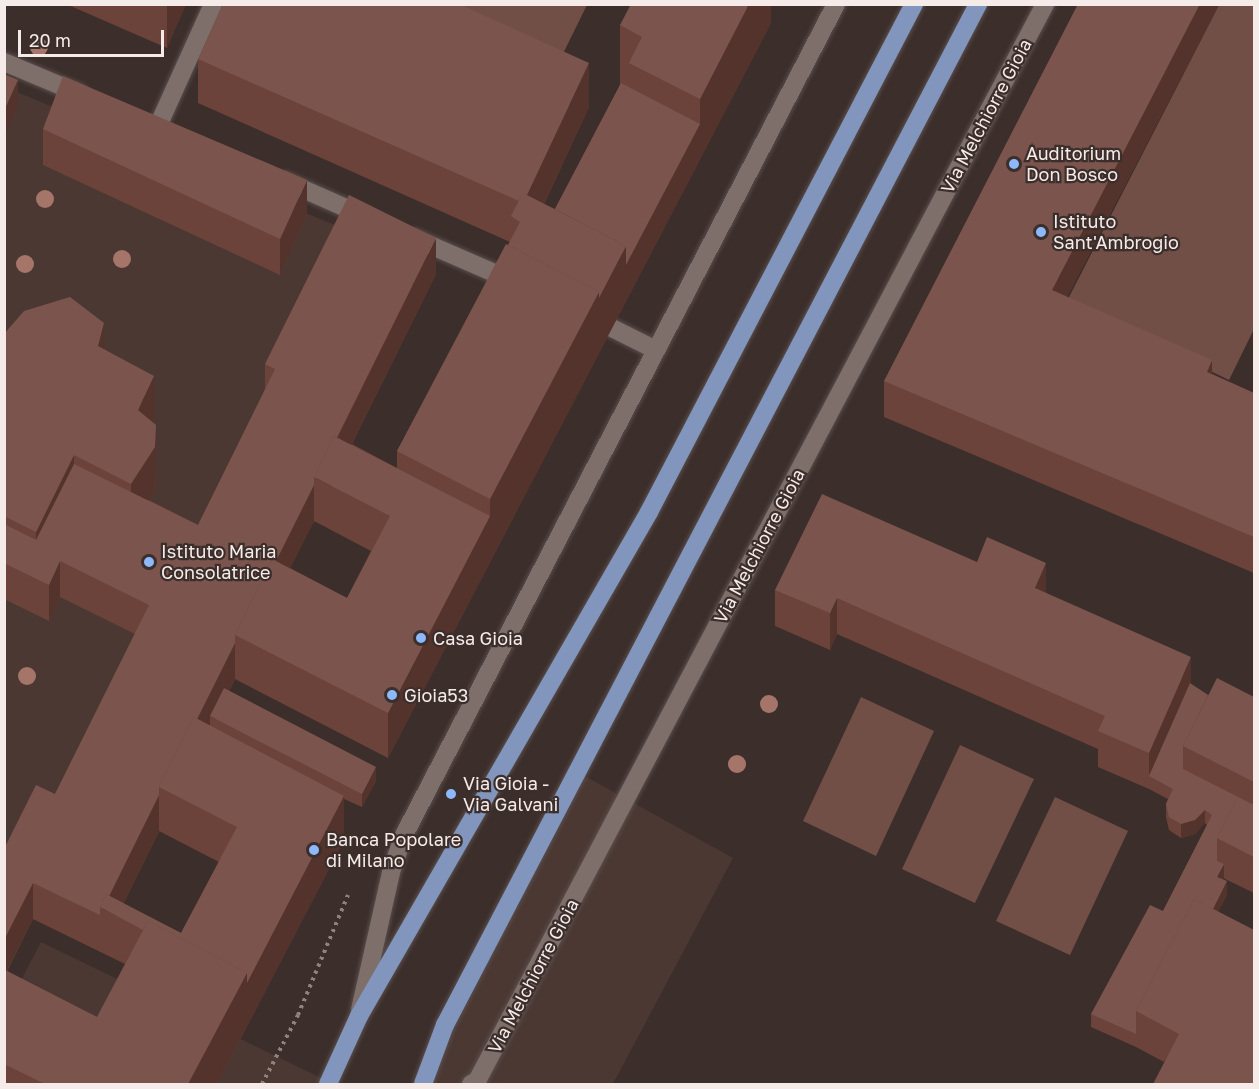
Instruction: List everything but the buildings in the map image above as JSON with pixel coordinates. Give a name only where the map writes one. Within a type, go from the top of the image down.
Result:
[{"type":"main road","points":[[328,1084],[359,1016],[649,513],[914,4]]},
{"type":"main road","points":[[423,1084],[445,1025],[978,4]]},
{"type":"street","points":[[158,126],[213,4]]},
{"type":"street","points":[[359,1016],[391,872],[403,837],[836,4]]},
{"type":"street","name":"Via Melchiorre Gioia","points":[[471,1084],[477,1081],[1045,4]]},
{"type":"street","points":[[4,62],[92,99]]},
{"type":"street","points":[[136,117],[180,135]]},
{"type":"street","points":[[267,173],[517,283]]},
{"type":"street","points":[[612,328],[656,350]]},
{"type":"path","points":[[262,1084],[298,1016],[353,884]]},
{"type":"shaded area","points":[[361,5],[587,5],[546,88]]},
{"type":"shaded area","points":[[1219,5],[1254,5],[1254,329],[1229,380],[1067,301]]},
{"type":"shaded area","name":"Istituto Maria Consolatrice","points":[[5,87],[349,231],[436,274],[100,951],[33,919],[5,976]]},
{"type":"shaded area","points":[[861,697],[934,731],[876,856],[803,821]]},
{"type":"shaded area","points":[[960,745],[1034,779],[975,903],[902,869]]},
{"type":"shaded area","points":[[583,775],[733,858],[613,1084],[433,1084],[453,1030]]},
{"type":"shaded area","points":[[1055,797],[1128,831],[1070,955],[996,921]]},
{"type":"shaded area","points":[[41,942],[323,1079],[320,1084],[5,1084],[5,1011]]},
{"type":"place","name":"Auditorium Don Bosco","points":[[1014,164]]},
{"type":"place","name":"Istituto Sant'Ambrogio","points":[[1041,232]]},
{"type":"place","name":"Istituto Maria Consolatrice","points":[[149,562]]},
{"type":"place","name":"Casa Gioia","points":[[421,638]]},
{"type":"place","name":"Gioia53","points":[[392,695]]},
{"type":"place","name":"Via Gioia - Via Galvani","points":[[451,794]]},
{"type":"place","name":"Banca Popolare di Milano","points":[[314,850]]}]
